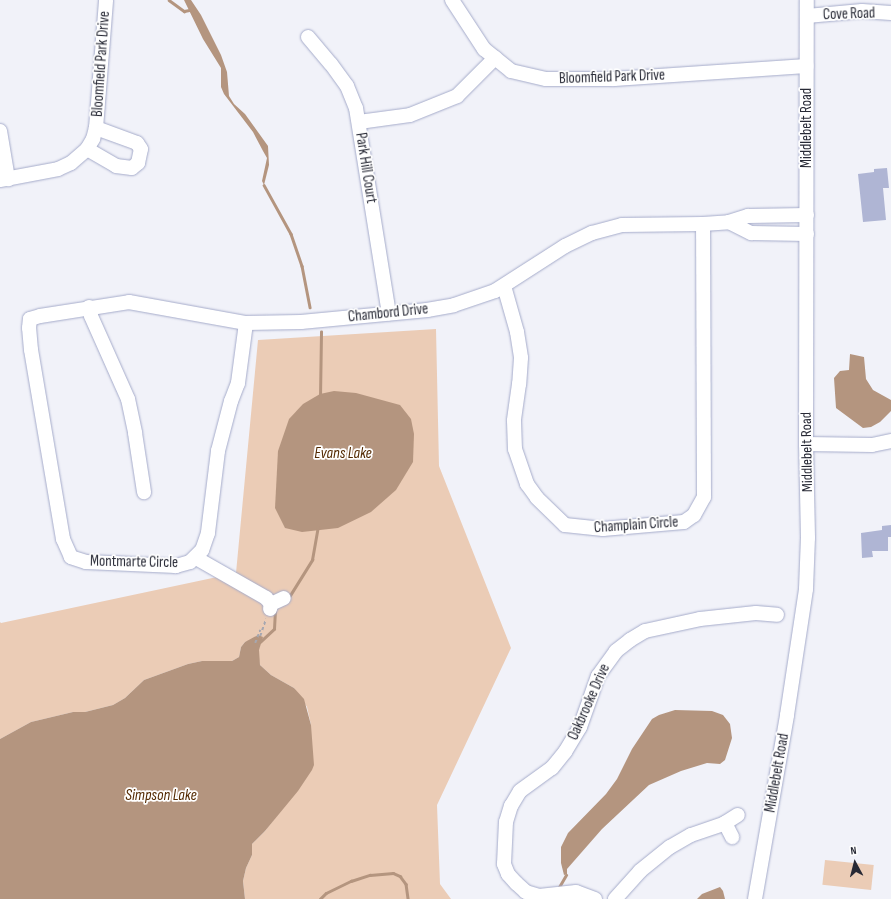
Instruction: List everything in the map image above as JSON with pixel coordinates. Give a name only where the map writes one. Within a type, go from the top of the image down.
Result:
[{"type":"street","name":"Bloomfield Park Drive","points":[[4,180],[58,169],[72,163],[87,149],[96,128],[106,0]]},
{"type":"street","name":"Bloomfield Park Drive","points":[[452,0],[484,49],[511,71],[546,79],[614,79],[807,66]]},
{"type":"street","name":"Middlebelt Road","points":[[754,899],[787,715],[804,601],[808,538],[806,444],[808,215],[807,0]]},
{"type":"street","name":"Cove Road","points":[[807,16],[862,11],[891,13]]},
{"type":"street","name":"Park Hill Court","points":[[308,37],[332,64],[347,86],[356,108],[389,313]]},
{"type":"street","points":[[358,122],[410,115],[457,96],[495,58]]},
{"type":"street","name":"Bloomfield Park Drive","points":[[87,149],[116,166],[132,168],[138,163],[141,149],[137,143],[96,128]]},
{"type":"street","points":[[0,131],[4,180]]},
{"type":"street","name":"Chambord Drive","points":[[30,319],[89,307],[129,302],[246,324],[301,322],[427,310],[454,305],[494,291],[565,246],[592,233],[622,225],[703,224],[730,222],[748,216],[808,215]]},
{"type":"street","points":[[730,222],[751,233],[807,234]]},
{"type":"street","name":"Champlain Circle","points":[[504,286],[517,332],[521,358],[514,421],[515,449],[527,484],[537,498],[565,525],[603,530],[684,522],[694,515],[704,497],[703,224]]},
{"type":"street","points":[[89,307],[91,316],[128,399],[144,492]]},
{"type":"street","name":"Montmarte Circle","points":[[30,319],[29,328],[31,350],[63,539],[71,557],[86,562],[176,566],[190,562],[196,558],[202,550],[208,533],[218,451],[231,401],[238,383],[246,324]]},
{"type":"street","points":[[806,444],[872,445],[891,441]]},
{"type":"street","points":[[196,558],[275,604]]},
{"type":"street","name":"Oakbrooke Drive","points":[[595,899],[576,892],[539,896],[526,892],[508,874],[504,864],[506,822],[511,806],[520,791],[552,768],[565,752],[580,727],[598,676],[616,651],[630,640],[645,631],[700,619],[756,613],[777,615]]},
{"type":"street","points":[[615,899],[640,871],[670,846],[725,823],[738,815]]},
{"type":"street","points":[[725,823],[732,837]]},
{"type":"path","points":[[260,636],[275,604]]},
{"type":"path","points":[[255,643],[260,630]]},
{"type":"shaded area","points":[[436,329],[439,466],[511,648],[437,805],[440,884],[451,899],[245,899],[243,881],[246,868],[252,855],[252,844],[265,831],[305,780],[311,725],[307,707],[294,688],[271,675],[260,665],[258,656],[260,642],[245,642],[241,647],[239,657],[232,661],[202,661],[188,664],[144,680],[125,698],[113,705],[85,712],[73,712],[31,722],[0,739],[0,622],[236,573],[258,340]]},
{"type":"shaded area","points":[[825,860],[874,865],[871,890],[822,885]]},
{"type":"water","points":[[184,0],[191,0],[201,15],[221,55],[227,72],[229,96],[234,104],[245,114],[268,146],[269,165],[264,185],[262,181],[267,158],[253,132],[224,94],[221,87],[221,68],[203,39]]},
{"type":"water","points":[[850,354],[864,357],[866,379],[873,390],[891,400],[891,411],[880,422],[871,427],[863,428],[836,408],[834,378],[840,371],[849,370]]},
{"type":"water","name":"Evans Lake","points":[[334,391],[356,393],[400,405],[411,419],[414,434],[413,462],[396,490],[371,512],[338,528],[302,532],[285,528],[275,508],[278,451],[289,419],[303,404],[320,394]]},
{"type":"water","name":"Simpson Lake","points":[[258,635],[263,637],[259,650],[260,665],[271,675],[294,688],[304,699],[311,725],[314,765],[298,791],[265,831],[252,844],[252,855],[246,868],[243,881],[245,899],[0,899],[0,739],[31,722],[73,712],[85,712],[113,705],[125,698],[144,680],[188,664],[202,661],[232,661],[239,657],[241,647],[245,642]]},
{"type":"water","points":[[675,710],[712,711],[723,715],[730,724],[732,738],[725,760],[720,764],[707,763],[681,771],[649,785],[602,829],[567,869],[567,874],[564,875],[561,863],[561,847],[568,833],[606,794],[617,779],[632,749],[652,719]]},
{"type":"water","points":[[720,887],[723,891],[725,899],[697,899],[702,894]]},
{"type":"building","points":[[887,168],[889,188],[883,188],[886,220],[863,222],[858,174],[874,172],[874,169]]},
{"type":"building","points":[[891,525],[891,537],[888,537],[888,551],[872,551],[873,557],[862,558],[861,533],[882,530],[882,526]]},
{"type":"waterway","points":[[169,0],[184,11],[189,10]]},
{"type":"waterway","points":[[264,185],[291,234],[302,266],[310,307]]},
{"type":"waterway","points":[[320,397],[321,332]]},
{"type":"waterway","points":[[289,597],[312,560],[318,527]]},
{"type":"waterway","points":[[260,642],[274,629],[275,612]]},
{"type":"waterway","points":[[320,899],[326,893],[351,881],[370,875],[393,873],[400,876],[406,884],[408,899]]},
{"type":"waterway","points":[[558,889],[566,875]]}]
